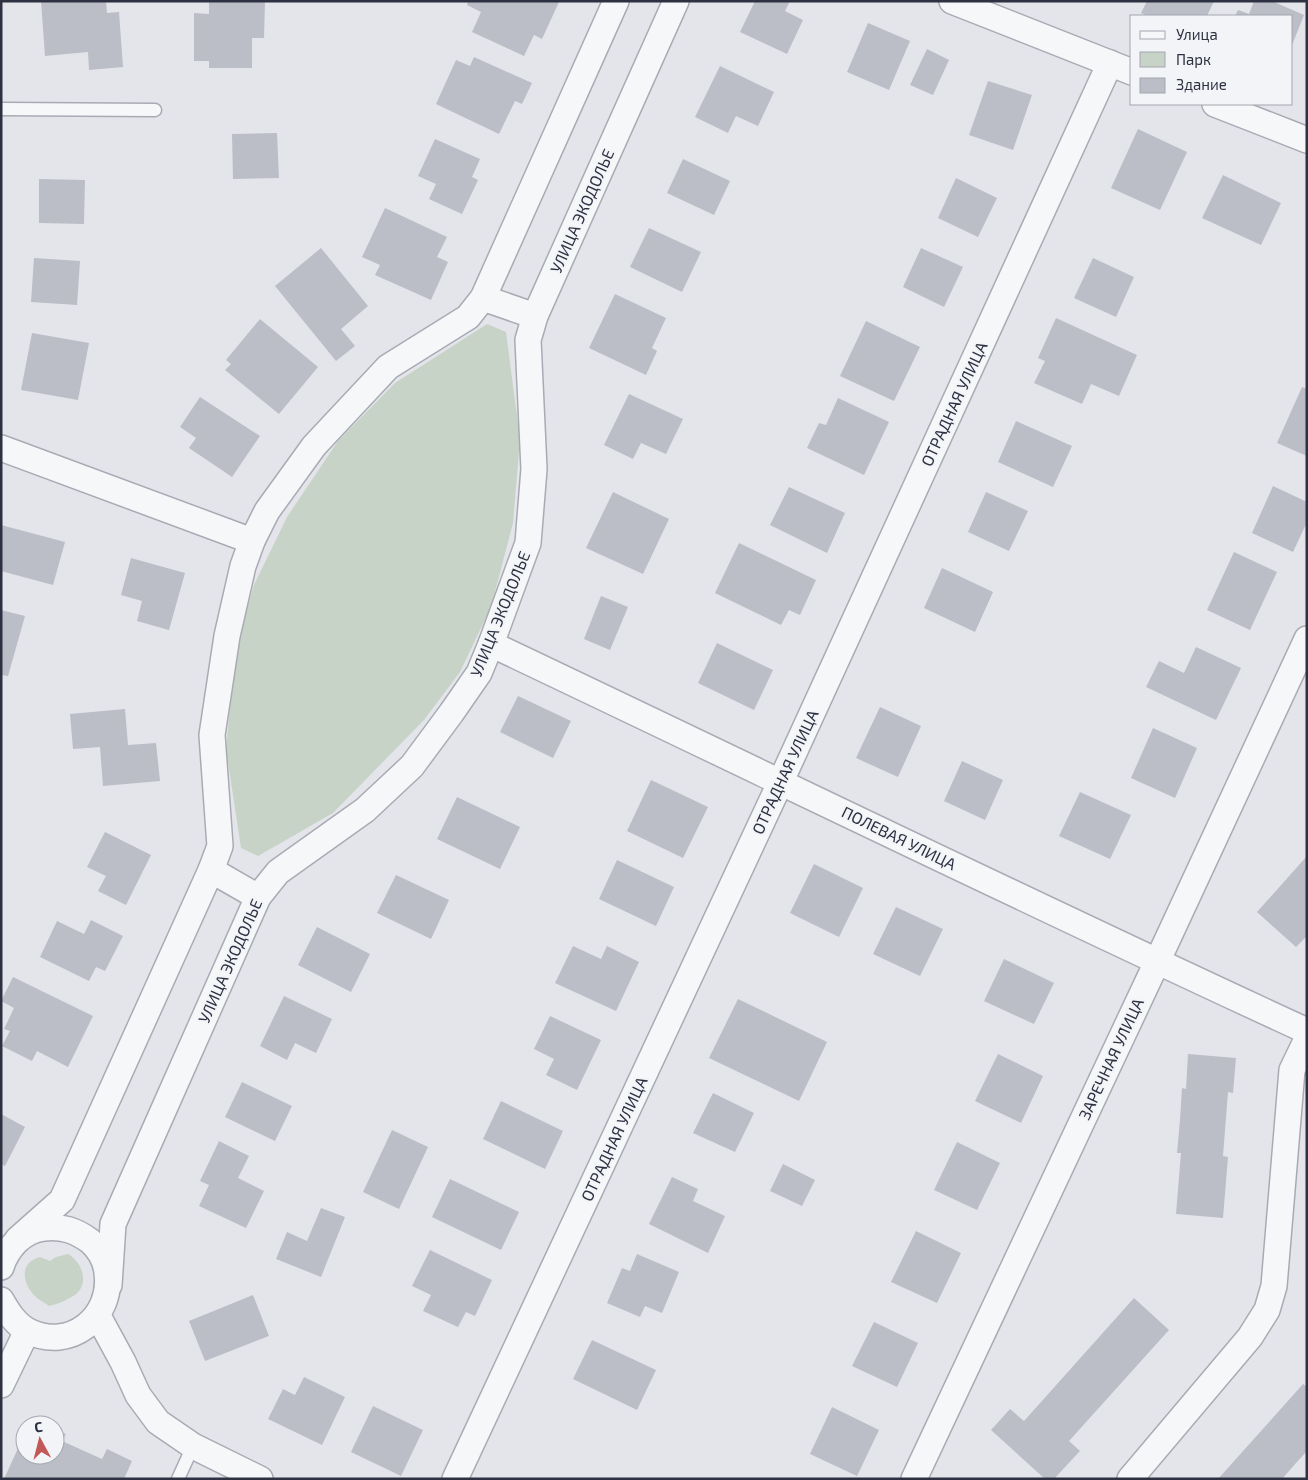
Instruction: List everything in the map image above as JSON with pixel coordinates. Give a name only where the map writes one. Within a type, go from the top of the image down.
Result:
[{"type":"street","points":[[1,1266],[5,1256],[18,1239],[62,1200],[211,870],[220,846],[212,735],[227,636],[243,566],[252,541],[267,511],[314,446],[388,367],[468,317],[483,298],[616,1]]},
{"type":"street","name":"УЛИЦА ЭКОДОЛЬЕ","points":[[98,1316],[106,1301],[109,1285],[113,1224],[258,897],[278,872],[365,810],[412,766],[479,673],[528,543],[534,469],[528,340],[535,316],[676,1]]},
{"type":"street","points":[[952,1],[1121,67]]},
{"type":"street","name":"ОТРАДНАЯ УЛИЦА","points":[[455,1479],[781,781],[1121,67]]},
{"type":"street","points":[[1218,105],[1307,140]]},
{"type":"street","points":[[483,298],[535,316]]},
{"type":"street","points":[[1,448],[252,541]]},
{"type":"street","name":"ЗАРЕЧНАЯ УЛИЦА","points":[[914,1479],[1307,639]]},
{"type":"street","name":"ПОЛЕВАЯ УЛИЦА","points":[[491,644],[1157,962],[1307,1031]]},
{"type":"street","points":[[211,870],[258,897]]},
{"type":"street","points":[[1130,1479],[1250,1337],[1267,1310],[1274,1286],[1292,1070],[1307,1039]]},
{"type":"street","points":[[18,1239],[37,1229],[58,1227],[79,1232],[96,1246],[106,1264],[109,1285]]},
{"type":"street","points":[[1,1300],[11,1317],[28,1331],[46,1337],[65,1336],[83,1329],[98,1316],[123,1362],[138,1395],[158,1422],[193,1446],[260,1479]]},
{"type":"street","points":[[1,1385],[28,1331]]},
{"type":"lane","points":[[1,109],[155,110]]},
{"type":"lane","points":[[178,1479],[193,1446]]},
{"type":"green space","points":[[487,324],[506,332],[520,439],[513,523],[491,607],[460,672],[424,720],[333,813],[258,856],[241,848],[226,749],[235,653],[254,585],[287,517],[338,441],[395,383]]},
{"type":"green space","points":[[68,1254],[80,1267],[83,1279],[82,1285],[75,1295],[49,1306],[36,1297],[29,1289],[25,1277],[26,1267],[34,1259],[40,1257],[50,1261],[56,1257]]},
{"type":"building","points":[[41,1],[106,1],[107,13],[119,12],[123,67],[89,70],[88,52],[45,56]]},
{"type":"building","points":[[209,1],[265,1],[264,38],[252,38],[252,68],[209,68],[209,61],[194,61],[194,13],[209,14]]},
{"type":"building","points":[[468,1],[559,2],[542,39],[534,35],[524,56],[472,32],[481,12],[467,5]]},
{"type":"building","points":[[755,1],[790,1],[785,11],[803,20],[787,54],[740,32]]},
{"type":"building","points":[[1147,1],[1214,1],[1207,15],[1146,15],[1141,13]]},
{"type":"building","points":[[1254,1],[1272,1],[1304,15],[1293,42],[1293,15],[1236,15],[1238,10],[1249,14]]},
{"type":"building","points":[[868,23],[910,41],[889,90],[847,72]]},
{"type":"building","points":[[927,49],[949,60],[933,95],[910,85]]},
{"type":"building","points":[[474,57],[532,83],[522,104],[515,101],[499,134],[436,104],[456,60],[470,66]]},
{"type":"building","points":[[720,66],[774,92],[758,126],[736,116],[728,133],[695,117]]},
{"type":"building","points":[[988,81],[1032,95],[1013,150],[969,135]]},
{"type":"building","points":[[1138,129],[1187,152],[1160,210],[1111,188]]},
{"type":"building","points":[[277,133],[279,178],[233,179],[232,134]]},
{"type":"building","points":[[435,139],[480,159],[472,177],[478,180],[462,214],[429,199],[436,184],[418,176]]},
{"type":"building","points":[[683,159],[730,181],[714,215],[667,193]]},
{"type":"building","points":[[1223,175],[1281,203],[1261,245],[1202,218]]},
{"type":"building","points":[[956,178],[997,198],[978,237],[938,218]]},
{"type":"building","points":[[39,179],[85,180],[84,224],[39,223]]},
{"type":"building","points":[[385,208],[447,237],[437,257],[448,262],[431,300],[375,275],[380,265],[362,257]]},
{"type":"building","points":[[649,228],[701,252],[682,292],[630,267]]},
{"type":"building","points":[[321,248],[368,306],[341,329],[355,346],[336,361],[275,286]]},
{"type":"building","points":[[921,248],[963,267],[944,307],[903,287]]},
{"type":"building","points":[[34,258],[80,261],[77,305],[31,302]]},
{"type":"building","points":[[1093,258],[1134,277],[1116,317],[1074,298]]},
{"type":"building","points":[[615,294],[666,318],[652,348],[657,351],[646,375],[589,348]]},
{"type":"building","points":[[1056,318],[1137,355],[1119,396],[1091,384],[1082,404],[1034,383],[1045,361],[1038,358]]},
{"type":"building","points":[[260,319],[318,367],[279,414],[225,370],[231,364],[226,360]]},
{"type":"building","points":[[866,321],[920,347],[894,401],[840,376]]},
{"type":"building","points":[[32,333],[89,343],[78,400],[21,390]]},
{"type":"building","points":[[1302,387],[1307,389],[1307,456],[1277,443]]},
{"type":"building","points":[[629,394],[683,419],[666,454],[641,443],[633,459],[604,445]]},
{"type":"building","points":[[200,397],[260,436],[232,477],[189,448],[196,438],[180,427]]},
{"type":"building","points":[[838,398],[889,422],[864,475],[807,448],[819,423],[826,425]]},
{"type":"building","points":[[1016,421],[1072,446],[1053,487],[998,462]]},
{"type":"building","points":[[1273,486],[1307,502],[1307,522],[1293,552],[1252,533]]},
{"type":"building","points":[[789,487],[845,513],[827,553],[770,525]]},
{"type":"building","points":[[613,492],[669,519],[643,574],[586,548]]},
{"type":"building","points":[[986,492],[1028,511],[1009,551],[968,532]]},
{"type":"building","points":[[1,525],[65,542],[53,585],[1,571]]},
{"type":"building","points":[[739,543],[816,580],[800,615],[789,610],[781,625],[715,593]]},
{"type":"building","points":[[1234,552],[1277,572],[1250,630],[1207,610]]},
{"type":"building","points":[[131,558],[185,573],[169,630],[137,621],[142,601],[121,595]]},
{"type":"building","points":[[942,568],[993,592],[975,632],[924,608]]},
{"type":"building","points":[[601,596],[628,607],[610,650],[584,639]]},
{"type":"building","points":[[1,610],[25,616],[8,676],[1,675]]},
{"type":"building","points":[[717,643],[773,670],[754,710],[698,683]]},
{"type":"building","points":[[1196,647],[1241,668],[1216,720],[1146,687],[1159,661],[1184,673]]},
{"type":"building","points":[[518,696],[571,721],[553,758],[500,732]]},
{"type":"building","points":[[880,707],[921,726],[898,777],[856,758]]},
{"type":"building","points":[[125,709],[128,745],[156,743],[160,781],[103,786],[100,747],[73,749],[70,714]]},
{"type":"building","points":[[1153,728],[1197,748],[1175,798],[1131,778]]},
{"type":"building","points":[[962,761],[1003,780],[985,820],[944,801]]},
{"type":"building","points":[[651,780],[708,807],[683,858],[627,831]]},
{"type":"building","points":[[1080,792],[1131,815],[1110,859],[1059,836]]},
{"type":"building","points":[[457,797],[520,827],[500,869],[437,839]]},
{"type":"building","points":[[105,832],[151,855],[126,905],[98,891],[106,876],[87,867]]},
{"type":"building","points":[[1307,856],[1307,936],[1296,947],[1257,912]]},
{"type":"building","points":[[617,860],[674,887],[656,926],[599,899]]},
{"type":"building","points":[[814,864],[863,888],[839,937],[790,913]]},
{"type":"building","points":[[396,875],[449,900],[431,939],[377,913]]},
{"type":"building","points":[[896,907],[943,929],[920,976],[873,954]]},
{"type":"building","points":[[91,920],[123,936],[105,971],[96,967],[89,981],[40,957],[57,921],[84,934]]},
{"type":"building","points":[[317,927],[370,954],[351,992],[298,965]]},
{"type":"building","points":[[573,946],[601,959],[607,946],[639,962],[616,1011],[555,983]]},
{"type":"building","points":[[1004,959],[1054,983],[1034,1024],[984,1001]]},
{"type":"building","points":[[13,977],[93,1016],[68,1067],[37,1051],[32,1061],[2,1046],[10,1031],[4,1029],[14,1008],[1,1001]]},
{"type":"building","points":[[284,996],[332,1019],[316,1053],[295,1043],[287,1060],[260,1046]]},
{"type":"building","points":[[738,999],[827,1042],[799,1101],[709,1058]]},
{"type":"building","points":[[550,1016],[601,1040],[577,1090],[546,1075],[554,1059],[534,1049]]},
{"type":"building","points":[[998,1054],[1043,1076],[1021,1123],[975,1101]]},
{"type":"building","points":[[1188,1054],[1236,1058],[1233,1093],[1228,1092],[1223,1156],[1228,1157],[1223,1218],[1176,1214],[1181,1153],[1177,1153],[1182,1088],[1186,1089]]},
{"type":"building","points":[[242,1082],[292,1106],[275,1141],[225,1117]]},
{"type":"building","points":[[713,1093],[754,1113],[735,1152],[693,1133]]},
{"type":"building","points":[[501,1101],[563,1131],[545,1169],[483,1139]]},
{"type":"building","points":[[1,1114],[25,1127],[5,1166],[1,1164]]},
{"type":"building","points":[[392,1130],[428,1147],[399,1209],[363,1192]]},
{"type":"building","points":[[219,1141],[249,1156],[238,1178],[264,1191],[246,1228],[199,1206],[209,1185],[200,1181]]},
{"type":"building","points":[[957,1142],[1000,1163],[977,1210],[934,1190]]},
{"type":"building","points":[[783,1164],[815,1180],[802,1206],[770,1191]]},
{"type":"building","points":[[672,1177],[698,1189],[693,1201],[725,1216],[708,1253],[649,1224]]},
{"type":"building","points":[[450,1179],[519,1212],[501,1250],[432,1217]]},
{"type":"building","points":[[321,1208],[345,1217],[321,1277],[276,1259],[287,1232],[307,1241]]},
{"type":"building","points":[[916,1231],[961,1253],[937,1303],[891,1282]]},
{"type":"building","points":[[430,1250],[492,1280],[475,1316],[466,1312],[458,1327],[423,1311],[431,1295],[412,1286]]},
{"type":"building","points":[[637,1254],[679,1272],[662,1313],[645,1306],[640,1317],[607,1303],[622,1268],[630,1271]]},
{"type":"building","points":[[253,1295],[269,1336],[205,1361],[189,1321]]},
{"type":"building","points":[[1134,1298],[1169,1330],[1069,1441],[1080,1451],[1054,1479],[1045,1479],[991,1430],[1010,1409],[1024,1421]]},
{"type":"building","points":[[874,1322],[918,1343],[897,1387],[852,1366]]},
{"type":"building","points":[[592,1340],[656,1370],[637,1410],[573,1379]]},
{"type":"building","points":[[304,1377],[345,1397],[322,1445],[268,1419],[283,1389],[295,1395]]},
{"type":"building","points":[[1303,1384],[1307,1387],[1307,1451],[1282,1479],[1218,1479]]},
{"type":"building","points":[[373,1406],[423,1430],[401,1476],[351,1452]]},
{"type":"building","points":[[832,1407],[879,1430],[857,1476],[810,1454]]},
{"type":"building","points":[[65,1442],[102,1459],[107,1449],[132,1461],[124,1479],[4,1479],[15,1455],[15,1465],[65,1465]]}]
